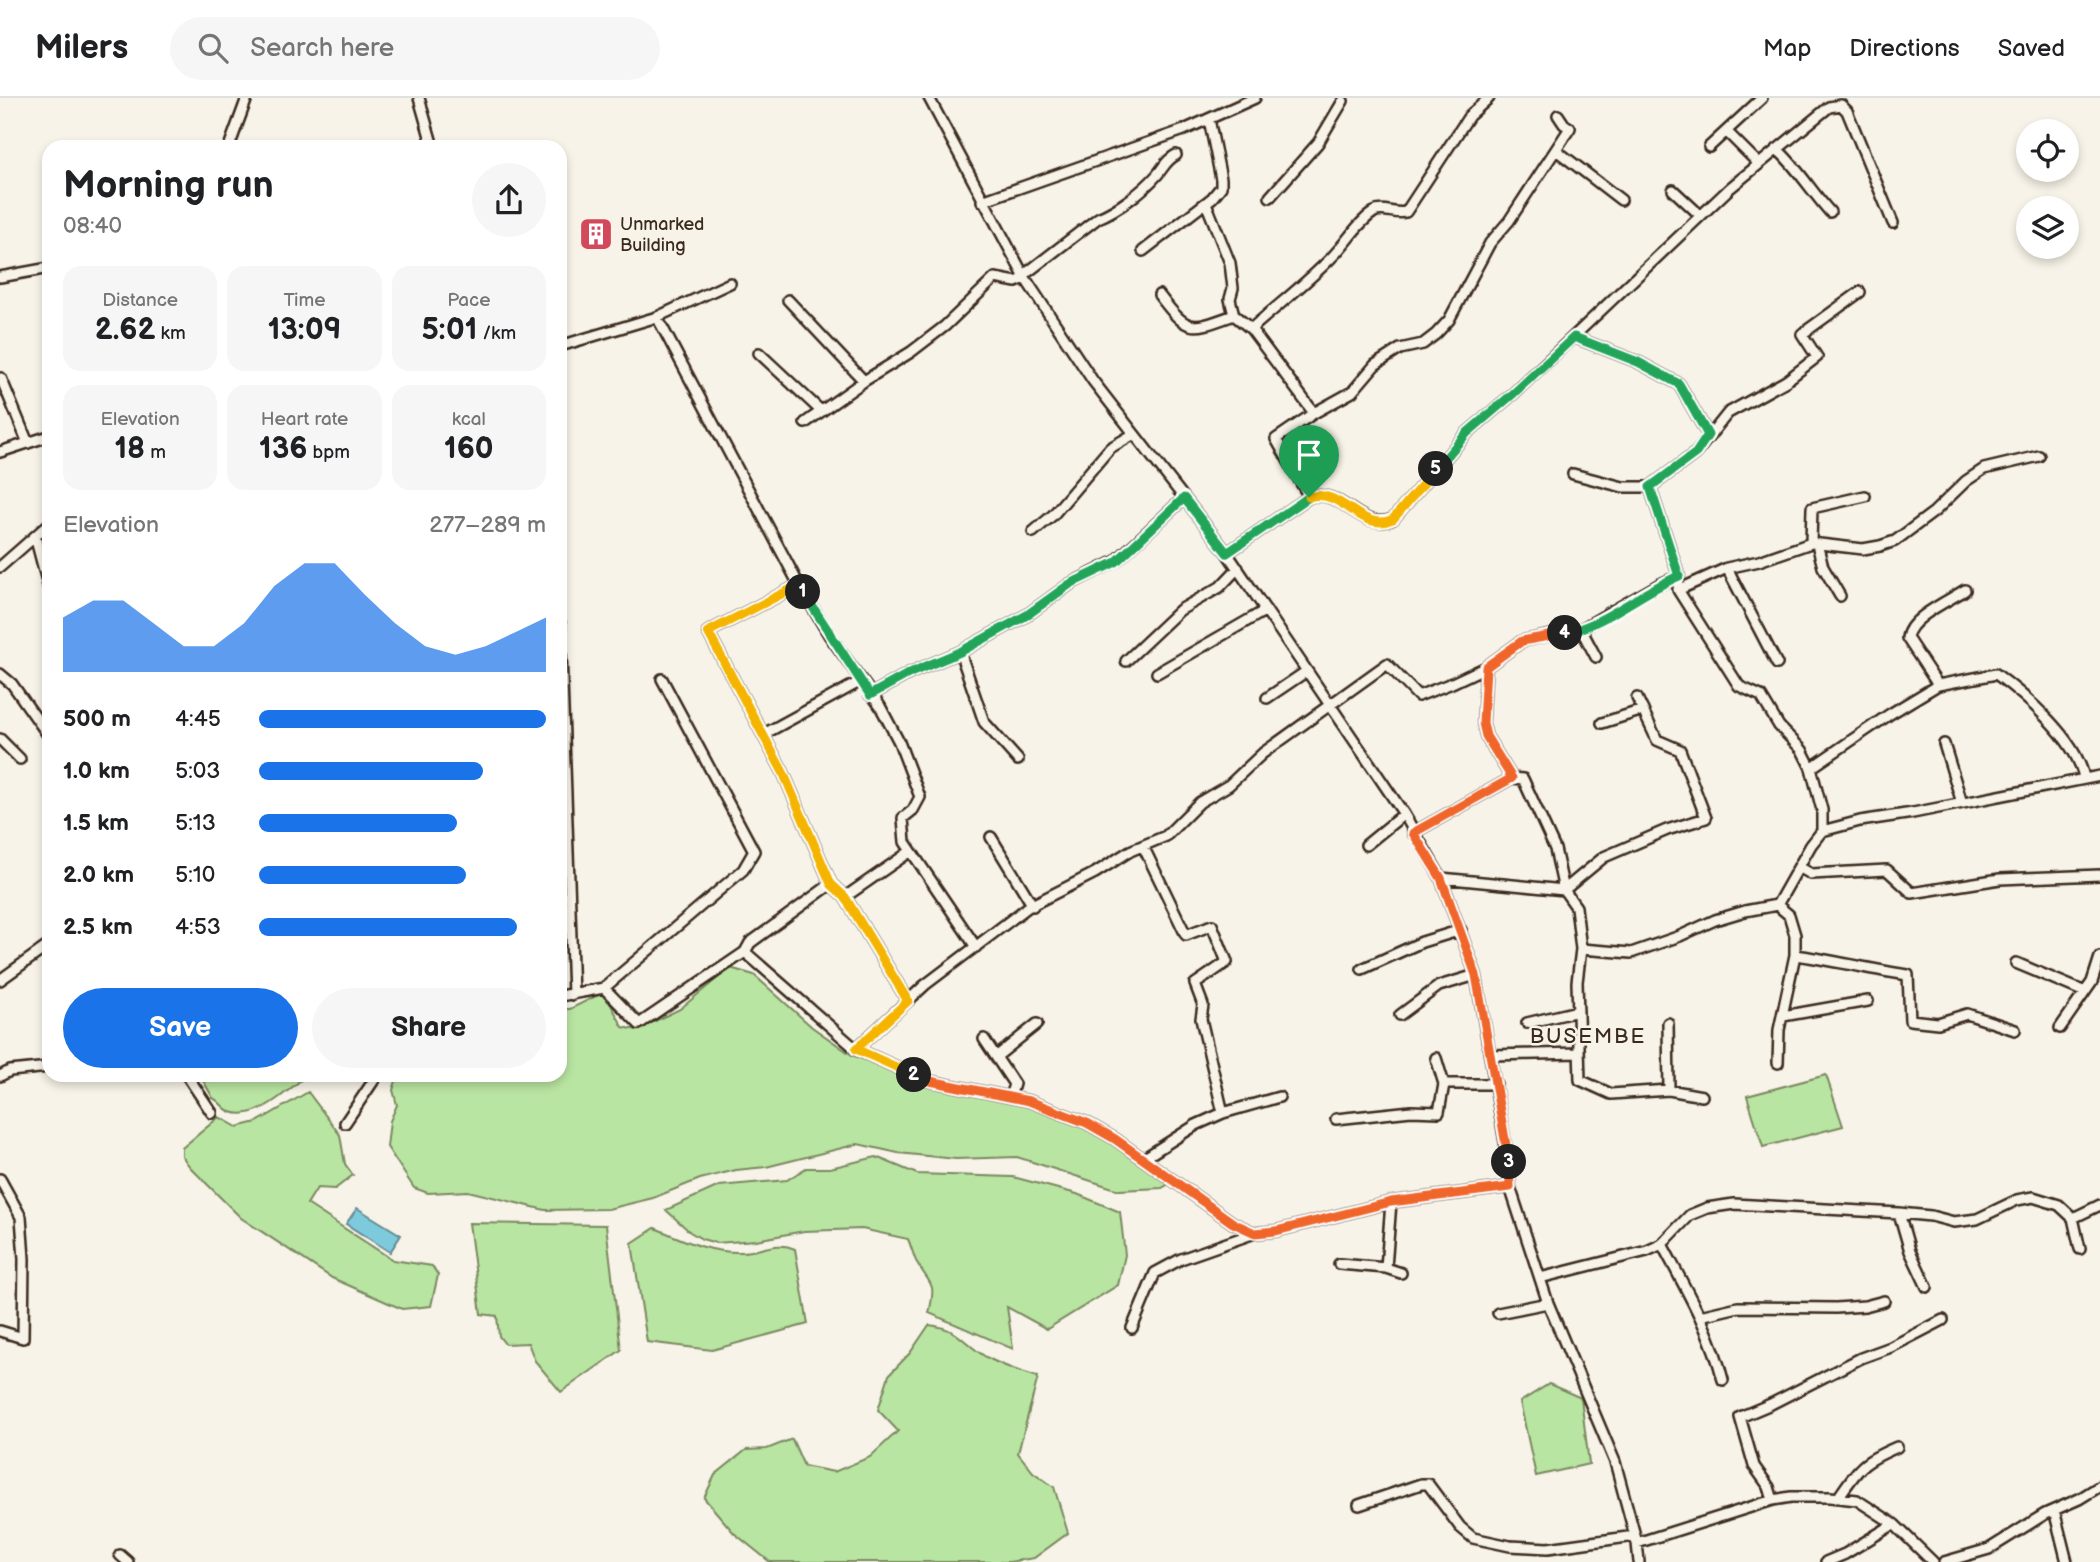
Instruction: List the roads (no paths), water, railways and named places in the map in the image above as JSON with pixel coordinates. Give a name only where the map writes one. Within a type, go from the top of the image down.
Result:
[{"type":"street","points":[[232,140],[247,98]]},
{"type":"street","points":[[419,98],[431,140]]},
{"type":"street","points":[[929,98],[982,201],[1025,276],[1093,381],[1238,568],[1404,814],[1441,878],[1476,975],[1496,1084],[1510,1187],[1548,1303],[1615,1462],[1636,1539],[1639,1562]]},
{"type":"street","points":[[1251,329],[1332,257],[1360,223],[1375,211],[1396,214],[1406,212],[1469,116],[1489,98]]},
{"type":"street","points":[[1709,147],[1762,98]]},
{"type":"street","points":[[982,201],[1209,119],[1249,99]]},
{"type":"street","points":[[1270,197],[1318,143],[1344,102]]},
{"type":"street","points":[[1227,553],[1309,497],[1325,495],[1337,499],[1376,523],[1393,519],[1467,433],[1574,337],[1700,215],[1829,107],[1840,105],[1847,111],[1893,223]]},
{"type":"street","points":[[1309,497],[1276,439],[1314,412],[1352,392],[1375,365],[1399,349],[1423,344],[1449,320],[1490,243],[1509,222],[1570,128],[1558,115]]},
{"type":"street","points":[[1143,251],[1206,203],[1221,187],[1209,119]]},
{"type":"street","points":[[1727,132],[1759,164]]},
{"type":"street","points":[[1777,149],[1797,169],[1812,192],[1830,212]]},
{"type":"street","points":[[1556,150],[1621,200]]},
{"type":"street","points":[[805,423],[911,352],[945,326],[995,278],[1016,282],[1025,276],[1098,218],[1113,212],[1153,178],[1164,163],[1176,155]]},
{"type":"street","points":[[1673,190],[1700,215]]},
{"type":"street","points":[[1206,203],[1230,263],[1233,288],[1230,299],[1234,315],[1251,329],[1314,412]]},
{"type":"street","points":[[0,268],[4,277],[42,269]]},
{"type":"street","points":[[567,344],[657,317],[730,283]]},
{"type":"street","points":[[1573,474],[1623,487],[1650,487],[1696,453],[1728,413],[1786,381],[1816,357],[1802,334],[1860,292]]},
{"type":"street","points":[[1159,295],[1188,326],[1201,327],[1234,315]]},
{"type":"street","points":[[788,300],[864,381]]},
{"type":"street","points":[[657,317],[799,585],[829,635],[880,706],[899,742],[920,797],[913,810],[903,818],[905,842],[976,947]]},
{"type":"street","points":[[1574,337],[1638,362],[1679,384],[1708,435]]},
{"type":"street","points":[[759,353],[821,411]]},
{"type":"street","points":[[1,378],[28,443]]},
{"type":"street","points":[[1033,532],[1053,515],[1110,447],[1134,434]]},
{"type":"street","points":[[0,452],[42,438]]},
{"type":"street","points":[[1678,590],[1727,568],[1759,562],[1814,543],[1880,547],[1895,541],[1934,512],[1966,481],[1984,469],[2039,456]]},
{"type":"street","points":[[1581,949],[1631,953],[1716,920],[1777,905],[1822,831],[1822,810],[1811,768],[1802,750],[1779,726],[1761,696],[1739,687],[1678,590],[1679,576],[1650,487]]},
{"type":"street","points":[[1840,596],[1823,567],[1814,543],[1812,508],[1865,496]]},
{"type":"street","points":[[870,695],[910,673],[960,652],[1027,615],[1070,584],[1116,562],[1184,498]]},
{"type":"street","points":[[0,565],[42,530]]},
{"type":"street","points":[[35,536],[42,562]]},
{"type":"street","points":[[1126,661],[1180,610],[1220,587],[1238,568]]},
{"type":"street","points":[[1727,568],[1777,664]]},
{"type":"street","points":[[856,1049],[908,1001],[1028,907],[1166,836],[1200,802],[1229,785],[1263,752],[1387,664],[1418,696],[1486,667],[1522,641],[1581,629],[1679,576]]},
{"type":"street","points":[[799,585],[708,632],[764,734],[831,884],[845,897],[908,1001]]},
{"type":"street","points":[[1938,685],[1907,638],[1908,629],[1914,622],[1965,590]]},
{"type":"street","points":[[1157,673],[1266,610]]},
{"type":"street","points":[[1581,629],[1596,657]]},
{"type":"street","points":[[960,652],[984,722],[1018,760]]},
{"type":"street","points":[[1486,667],[1483,723],[1486,736],[1512,778]]},
{"type":"street","points":[[1267,698],[1307,671]]},
{"type":"street","points":[[0,674],[12,684],[42,726]]},
{"type":"street","points":[[1811,768],[1938,685],[1996,674],[2049,719],[2082,764],[2084,778]]},
{"type":"street","points":[[567,995],[604,988],[743,870],[754,851],[662,679]]},
{"type":"street","points":[[764,734],[862,681]]},
{"type":"street","points":[[1441,878],[1564,890],[1604,857],[1667,830],[1706,818],[1680,750],[1657,740],[1637,698]]},
{"type":"street","points":[[1602,723],[1643,710]]},
{"type":"street","points":[[0,739],[20,759]]},
{"type":"street","points":[[1944,744],[1962,803]]},
{"type":"street","points":[[1822,831],[1860,821],[2100,776]]},
{"type":"street","points":[[1413,833],[1512,778],[1523,779],[1555,849],[1564,890],[1576,907],[1581,949],[1577,982],[1580,1080],[1611,1094],[1669,1090],[1702,1096]]},
{"type":"street","points":[[1366,845],[1404,814]]},
{"type":"street","points":[[567,823],[573,995]]},
{"type":"street","points":[[990,837],[1033,906]]},
{"type":"street","points":[[1143,846],[1186,935],[1212,925],[1227,962],[1195,984],[1203,1005],[1201,1018],[1223,1113]]},
{"type":"street","points":[[845,897],[911,851]]},
{"type":"street","points":[[1800,867],[1811,874],[1887,870],[1912,893],[2000,878],[2100,875]]},
{"type":"street","points":[[604,988],[639,1024],[744,952],[750,943],[831,884]]},
{"type":"street","points":[[1777,905],[1789,915],[1795,935],[1796,955],[1779,1030],[1777,1063]]},
{"type":"street","points":[[1362,969],[1422,942],[1461,930]]},
{"type":"street","points":[[0,980],[42,950]]},
{"type":"street","points":[[744,952],[856,1049],[925,1080],[1029,1101],[1087,1123],[1115,1139],[1233,1223],[1255,1233]]},
{"type":"street","points":[[1796,955],[1825,958],[1873,971],[1908,975],[1910,1020],[1938,1023],[1967,1014],[2015,1030]]},
{"type":"street","points":[[2060,1027],[2092,982],[2100,957]]},
{"type":"street","points":[[2016,963],[2085,992]]},
{"type":"street","points":[[1400,1015],[1439,986],[1476,975]]},
{"type":"street","points":[[1783,1016],[1868,1002]]},
{"type":"street","points":[[1527,1023],[1578,1011]]},
{"type":"street","points":[[1668,1023],[1669,1090]]},
{"type":"street","points":[[996,1057],[1037,1024]]},
{"type":"street","points":[[984,1040],[1014,1084],[1010,1097]]},
{"type":"street","points":[[1491,1055],[1579,1053]]},
{"type":"street","points":[[1336,1119],[1411,1111],[1439,1112],[1444,1084],[1436,1058]]},
{"type":"street","points":[[0,1076],[10,1071],[42,1068]]},
{"type":"street","points":[[191,1082],[212,1113]]},
{"type":"street","points":[[345,1124],[373,1082]]},
{"type":"street","points":[[1444,1084],[1496,1084]]},
{"type":"street","points":[[1143,1159],[1196,1125],[1223,1113],[1279,1097]]},
{"type":"street","points":[[0,1179],[21,1217],[24,1259],[23,1338],[0,1331]]},
{"type":"street","points":[[1132,1328],[1155,1273],[1181,1259],[1255,1233],[1276,1231],[1391,1202],[1510,1187]]},
{"type":"street","points":[[1540,1278],[1647,1251],[1662,1244],[1689,1216],[1707,1208],[1734,1204],[1899,1213],[1964,1221],[1977,1219],[2017,1200],[2033,1197],[2059,1205],[2073,1217],[2080,1250]]},
{"type":"street","points":[[1386,1268],[1391,1202]]},
{"type":"street","points":[[2073,1217],[2100,1205]]},
{"type":"street","points":[[1899,1213],[1910,1251],[1927,1287]]},
{"type":"street","points":[[1662,1244],[1700,1316],[1717,1357],[1723,1380]]},
{"type":"street","points":[[1339,1264],[1386,1268],[1401,1273]]},
{"type":"street","points":[[1700,1316],[1738,1307],[1836,1308],[1865,1306],[1884,1301]]},
{"type":"street","points":[[1498,1313],[1548,1303]]},
{"type":"street","points":[[1773,1500],[1769,1487],[1754,1466],[1741,1417],[1772,1404],[1861,1357],[1891,1347],[1943,1320]]},
{"type":"street","points":[[1838,1498],[1870,1458],[1896,1447]]},
{"type":"street","points":[[1359,1505],[1428,1484],[1460,1527],[1473,1538],[1510,1546],[1548,1548],[1636,1539],[1773,1500],[1791,1497],[1838,1498],[1857,1500],[1894,1524],[1933,1562]]},
{"type":"street","points":[[1944,1562],[1989,1549],[2100,1486]]},
{"type":"street","points":[[2054,1510],[2067,1562]]},
{"type":"street","points":[[1826,1562],[1845,1554],[1894,1524]]},
{"type":"water","points":[[357,1208],[401,1235],[390,1252],[346,1224]]},
{"type":"place","name":"Unmarked Building","points":[[596,234]]},
{"type":"district","name":"BUSEMBE","points":[[1588,1036]]}]
